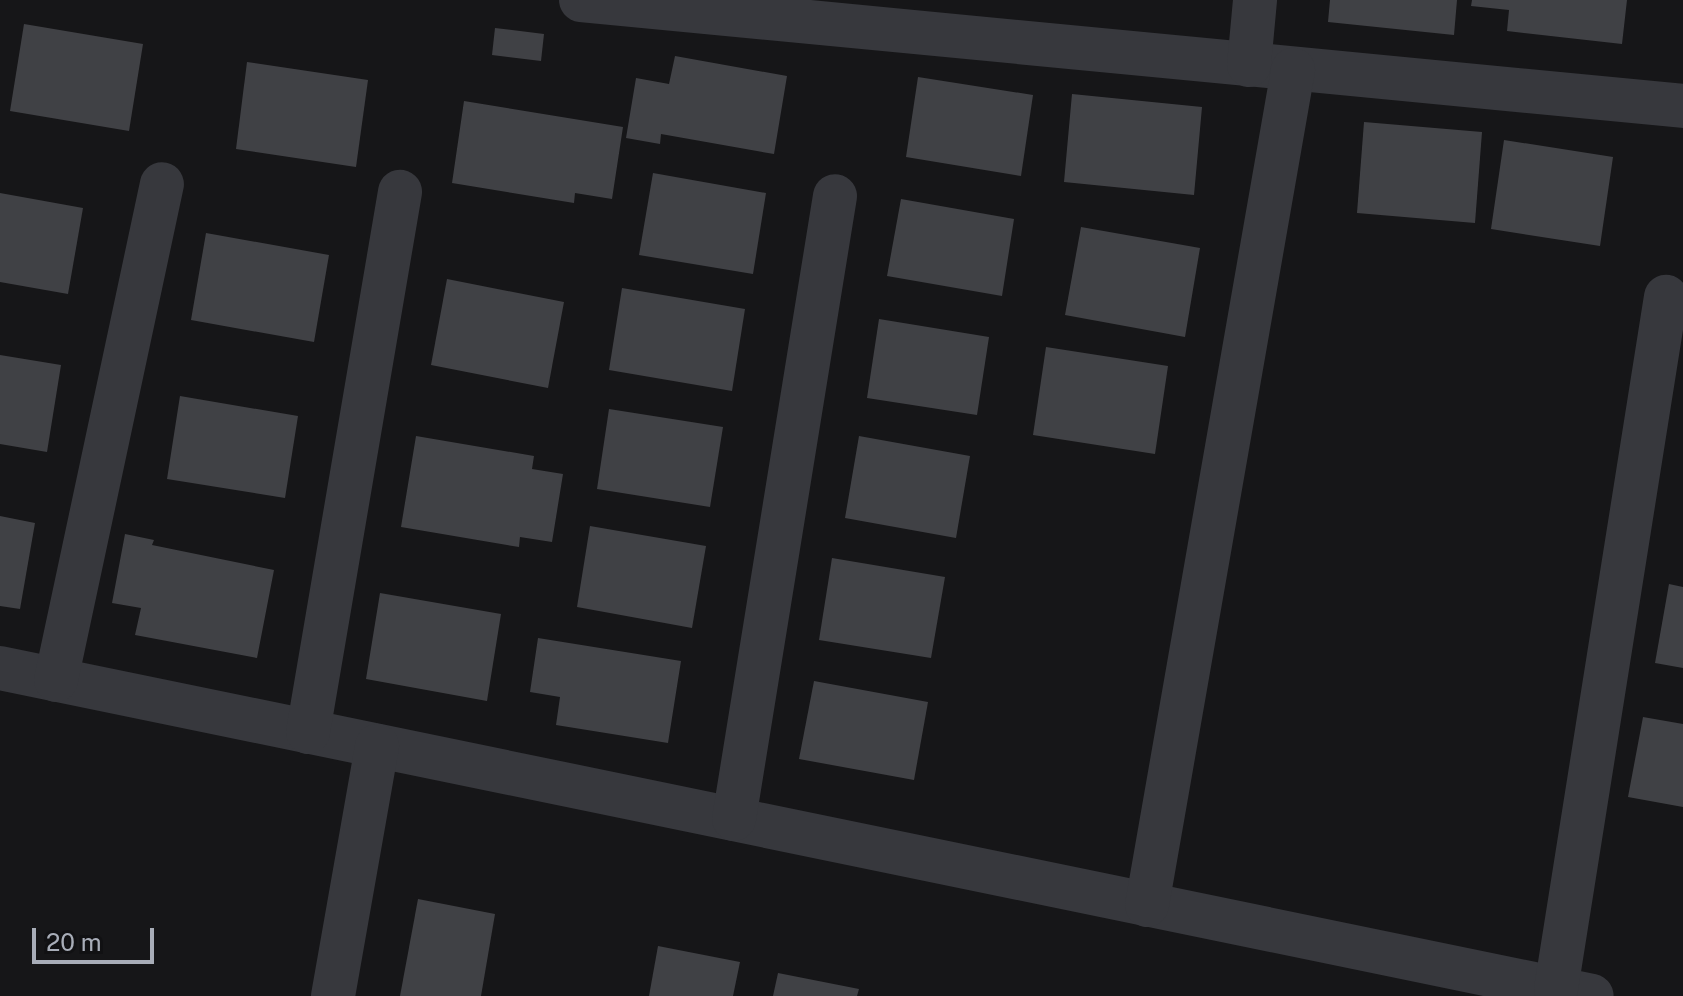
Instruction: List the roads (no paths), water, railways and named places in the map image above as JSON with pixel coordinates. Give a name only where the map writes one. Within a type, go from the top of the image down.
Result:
[{"type":"lane","points":[[581,0],[824,12],[1293,70],[1683,106]]},
{"type":"lane","points":[[1249,65],[1255,0]]},
{"type":"lane","points":[[1147,905],[1293,70]]},
{"type":"lane","points":[[56,680],[162,184]]},
{"type":"lane","points":[[308,732],[400,192]]},
{"type":"lane","points":[[734,819],[835,196]]},
{"type":"lane","points":[[0,668],[1574,992],[1666,297]]},
{"type":"lane","points":[[333,996],[377,746]]}]
